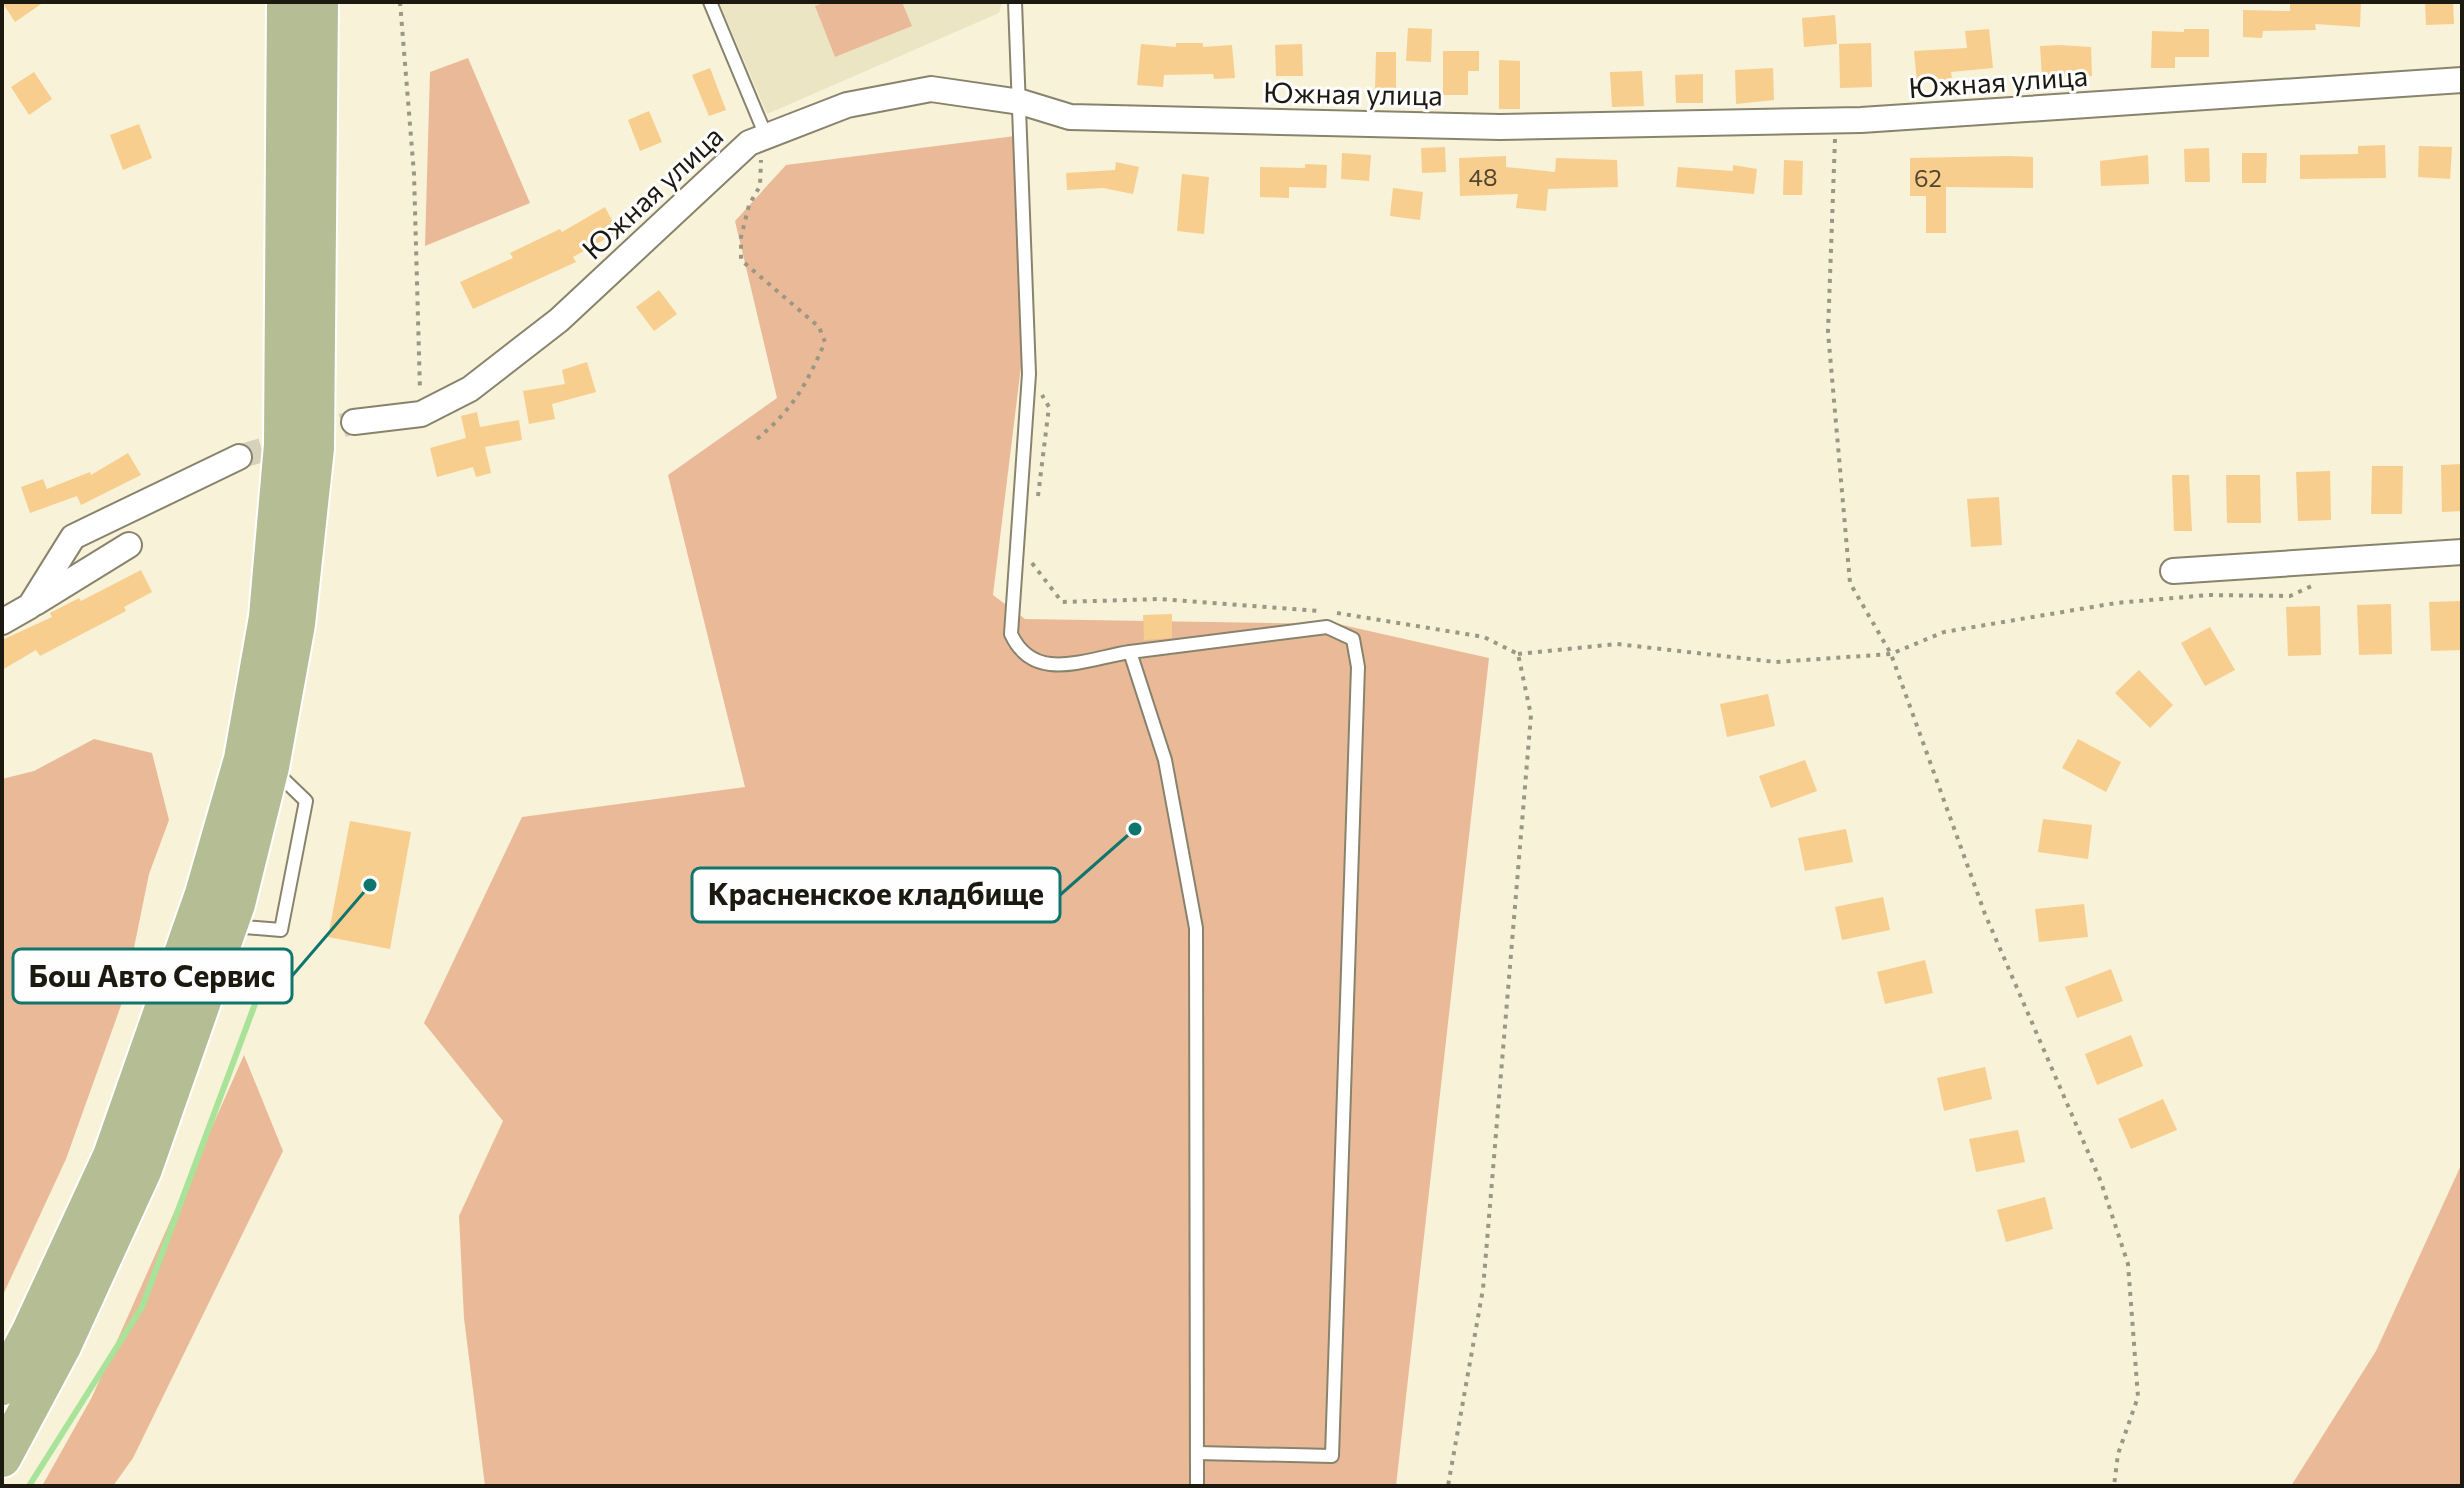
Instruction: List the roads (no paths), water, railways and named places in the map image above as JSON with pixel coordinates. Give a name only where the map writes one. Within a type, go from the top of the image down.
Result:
[{"type":"main road","points":[[2,1386],[31,1331],[112,1156],[204,894],[243,759],[268,617],[283,445],[286,2]]},
{"type":"main road","points":[[2,1458],[62,1346],[143,1169],[229,926],[270,767],[296,624],[315,448],[319,2]]},
{"type":"street","name":"Южная улица","points":[[354,422],[421,414],[470,389],[559,320],[749,143],[847,105],[931,89],[1021,102],[1070,117],[1436,125],[1836,120],[2462,80]]},
{"type":"street","points":[[30,606],[73,537],[239,457]]},
{"type":"street","points":[[2,622],[129,545]]},
{"type":"street","points":[[2173,571],[2462,552]]},
{"type":"lane","points":[[710,2],[766,136]]},
{"type":"lane","points":[[1015,2],[1029,374],[1011,634],[1020,652],[1031,661],[1047,666],[1130,652],[1327,627],[1353,639],[1358,667],[1332,1456],[1197,1453]]},
{"type":"lane","points":[[1130,652],[1165,760],[1196,928],[1197,1486]]},
{"type":"lane","points":[[229,926],[281,930],[306,801],[270,767]]},
{"type":"waterway","points":[[29,1486],[142,1307],[271,961]]},
{"type":"tunnel","points":[[239,457],[354,422]]},
{"type":"place","name":"Красненское кладбище","points":[[1135,829]]},
{"type":"place","name":"Бош Авто Сервис","points":[[370,885]]}]
